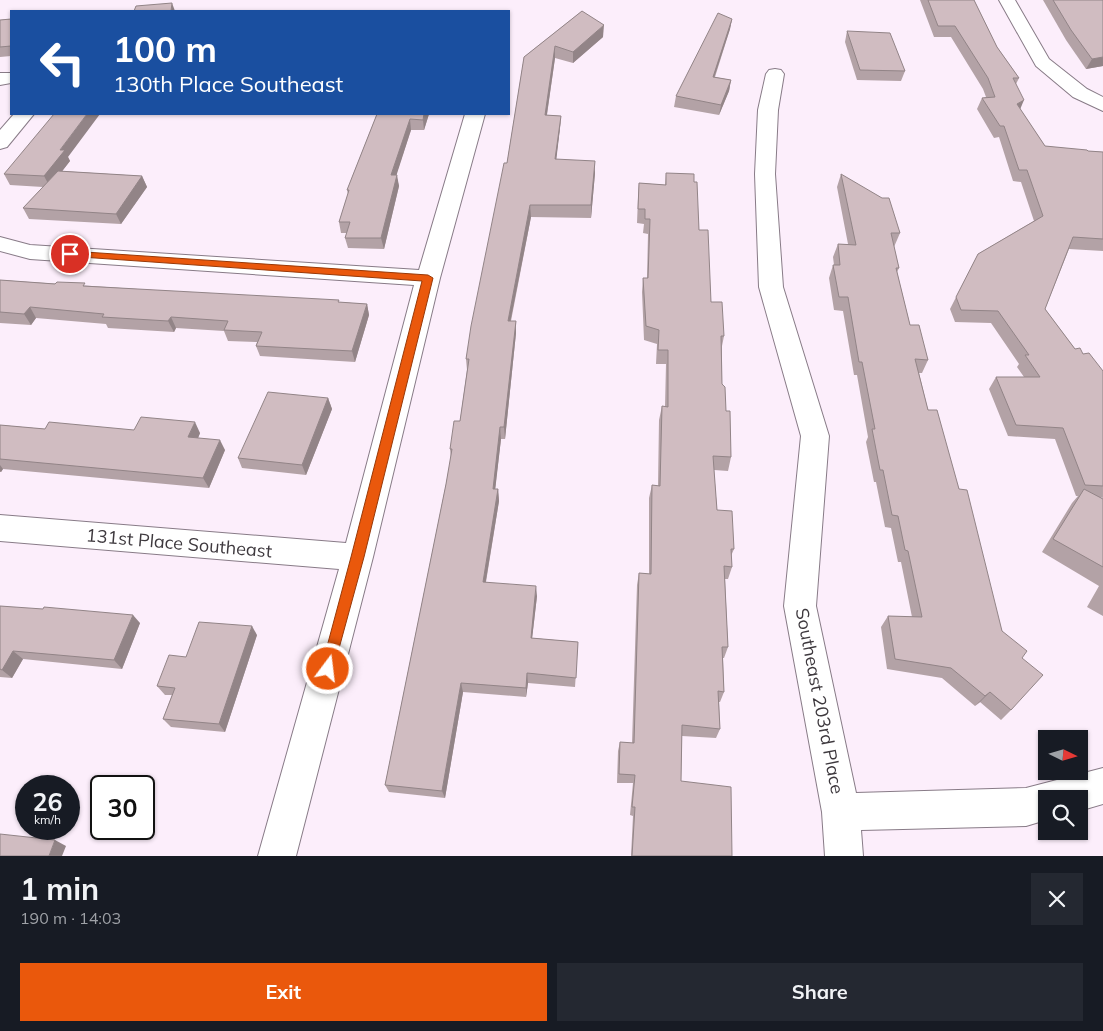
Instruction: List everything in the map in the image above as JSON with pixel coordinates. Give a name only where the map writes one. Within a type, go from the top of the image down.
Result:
[{"type":"street","points":[[1007,0],[1042,62],[1080,93],[1103,105]]},
{"type":"street","name":"Southeast 203rd Place","points":[[775,74],[768,110],[765,174],[771,287],[814,436],[800,606],[841,812],[844,856]]},
{"type":"street","points":[[0,143],[23,115]]},
{"type":"street","points":[[277,856],[358,557],[428,278],[475,115]]},
{"type":"street","points":[[0,244],[30,252],[428,278]]},
{"type":"street","name":"131st Place Southeast","points":[[0,528],[358,557]]},
{"type":"street","points":[[1088,790],[1103,786]]},
{"type":"street","points":[[841,812],[1026,807],[1038,803]]},
{"type":"building","points":[[928,0],[974,0],[997,47],[1019,78],[1013,78],[1024,100],[1017,104],[1045,146],[1103,152],[1103,239],[1073,237],[1045,309],[1075,349],[1080,348],[1083,354],[1089,353],[1103,371],[1103,486],[1085,485],[1063,428],[1016,425],[996,377],[1040,377],[1025,355],[1029,355],[998,311],[961,310],[956,297],[978,254],[1043,216],[1027,170],[1019,170],[1004,126],[1000,126],[982,98],[995,97],[988,78],[955,26],[938,26]]},
{"type":"building","points":[[1053,0],[1103,0],[1103,57],[1092,59],[1071,30]]},
{"type":"building","points":[[172,3],[171,10],[134,10],[136,6]]},
{"type":"building","points":[[582,11],[604,25],[573,52],[555,46],[545,115],[561,116],[555,159],[595,161],[591,205],[530,205],[508,321],[516,321],[504,427],[500,427],[493,489],[498,489],[483,582],[536,586],[531,638],[578,642],[576,678],[527,673],[526,688],[461,683],[442,791],[385,785],[446,484],[452,449],[450,449],[454,421],[460,421],[469,359],[466,359],[471,326],[504,163],[507,163],[524,57]]},
{"type":"building","points":[[718,13],[732,19],[713,77],[731,80],[721,105],[676,96]]},
{"type":"building","points":[[10,19],[10,46],[0,47],[0,20]]},
{"type":"building","points":[[847,31],[890,33],[905,71],[860,70]]},
{"type":"building","points":[[53,115],[86,115],[60,150],[65,150],[44,176],[4,174]]},
{"type":"building","points":[[377,115],[424,115],[423,120],[410,119],[391,175],[397,175],[381,238],[345,238],[350,222],[339,222],[349,190],[347,190]]},
{"type":"building","points":[[58,171],[142,176],[116,214],[23,208]]},
{"type":"building","points":[[666,173],[694,174],[694,182],[697,182],[699,230],[708,230],[711,302],[722,302],[724,336],[721,336],[722,384],[725,387],[726,411],[730,411],[731,457],[713,456],[717,510],[732,511],[734,549],[731,549],[732,567],[724,566],[728,647],[722,647],[724,692],[718,691],[720,729],[682,725],[681,781],[731,787],[732,856],[632,856],[635,807],[632,807],[635,775],[619,774],[620,742],[634,743],[639,573],[651,574],[652,485],[660,486],[662,406],[668,407],[668,350],[658,350],[659,330],[646,326],[643,278],[648,278],[650,219],[645,219],[645,209],[638,209],[639,183],[666,185]]},
{"type":"building","points":[[841,174],[882,198],[889,198],[900,233],[891,233],[899,268],[896,268],[910,325],[919,325],[928,360],[915,359],[928,410],[937,410],[959,489],[967,490],[1002,631],[1027,651],[1022,658],[1043,675],[1011,710],[990,692],[985,696],[951,668],[895,659],[888,616],[922,617],[908,551],[905,550],[898,516],[892,515],[883,470],[880,470],[872,429],[875,429],[862,362],[859,362],[848,297],[839,297],[833,265],[840,265],[838,244],[856,245]]},
{"type":"building","points":[[0,280],[55,284],[57,282],[85,283],[83,286],[339,300],[338,302],[367,304],[352,351],[256,346],[262,332],[224,330],[228,321],[171,317],[168,321],[102,317],[104,314],[30,307],[24,314],[0,312]]},
{"type":"building","points":[[268,392],[328,398],[302,465],[238,458]]},
{"type":"building","points":[[141,417],[195,422],[188,437],[220,440],[203,478],[0,459],[0,425],[45,429],[49,422],[134,430]]},
{"type":"building","points":[[1084,489],[1103,499],[1103,567],[1053,539]]},
{"type":"building","points":[[0,606],[43,609],[44,607],[133,615],[114,660],[13,651],[2,670],[0,669]]},
{"type":"building","points":[[199,622],[252,626],[219,724],[163,719],[175,688],[157,686],[169,655],[186,657]]},
{"type":"building","points":[[0,834],[15,836],[15,840],[55,840],[49,856],[0,856]]},
{"type":"route","points":[[70,254],[428,278],[328,669]]}]
